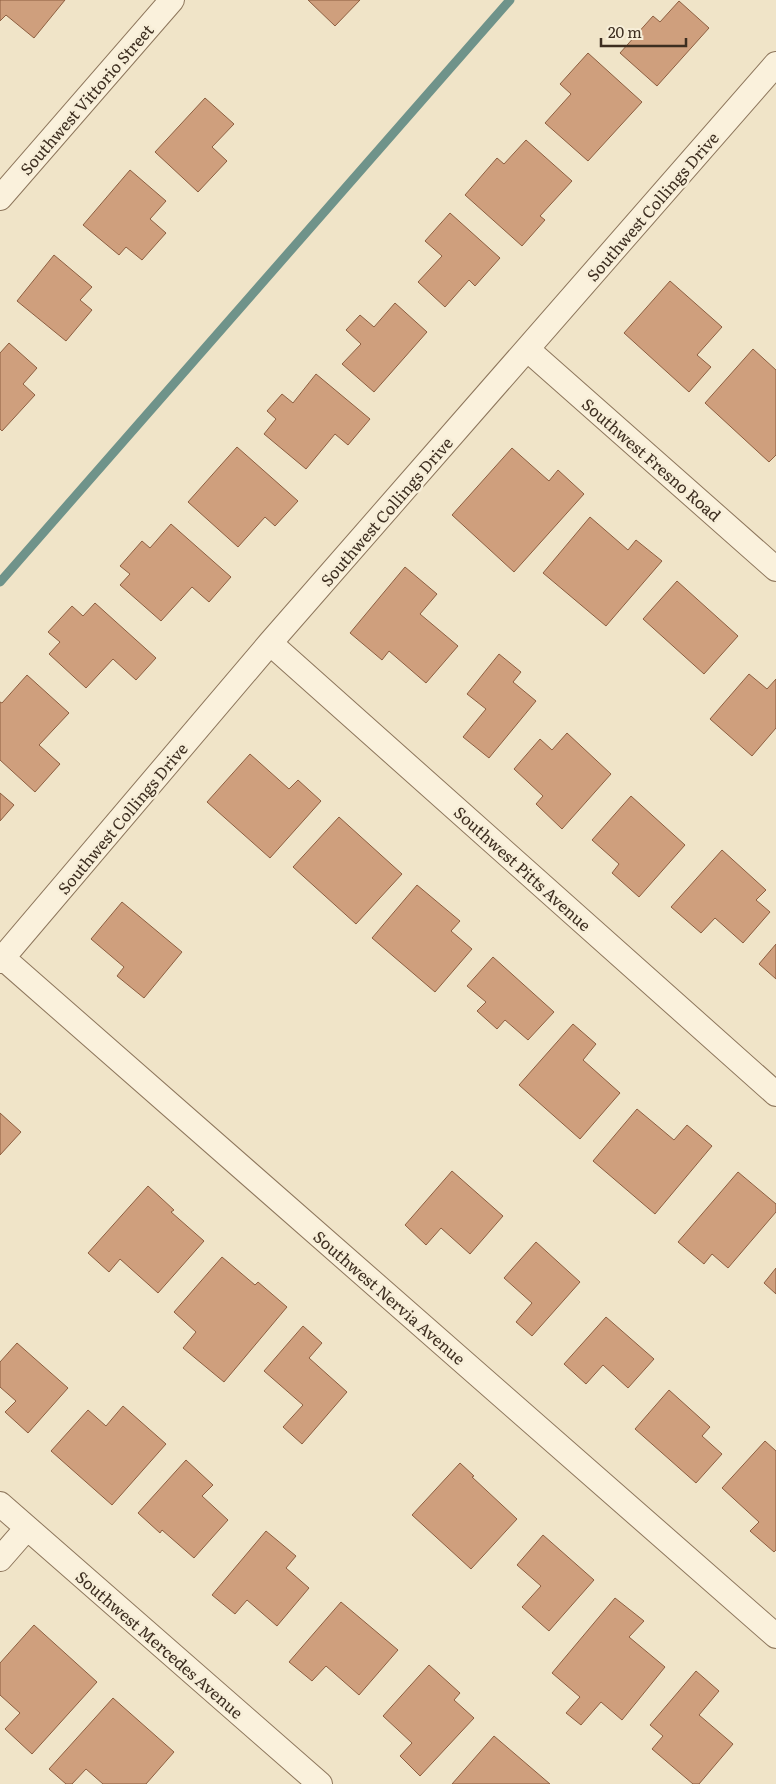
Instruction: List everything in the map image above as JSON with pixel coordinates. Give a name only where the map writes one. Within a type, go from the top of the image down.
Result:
[{"type":"street","name":"Southwest Vittorio Street","points":[[0,198],[172,0]]},
{"type":"street","name":"Southwest Collings Drive","points":[[2,960],[270,643],[776,64]]},
{"type":"street","name":"Southwest Fresno Road","points":[[527,349],[776,568]]},
{"type":"street","name":"Southwest Pitts Avenue","points":[[270,643],[776,1094]]},
{"type":"street","name":"Southwest Nervia Avenue","points":[[2,960],[776,1636]]},
{"type":"street","name":"Southwest Mercedes Avenue","points":[[0,1504],[320,1784]]},
{"type":"street","points":[[0,1559],[27,1528]]},
{"type":"building","points":[[0,0],[65,0],[34,38],[6,15],[0,21]]},
{"type":"building","points":[[308,0],[360,0],[335,26]]},
{"type":"building","points":[[679,1],[709,28],[657,86],[620,53],[653,16],[660,22]]},
{"type":"building","points":[[588,53],[642,102],[588,161],[545,123],[571,94],[560,84]]},
{"type":"building","points":[[205,98],[234,124],[212,147],[227,161],[198,192],[155,152]]},
{"type":"building","points":[[526,140],[572,181],[540,216],[545,220],[522,246],[465,195],[497,158],[504,164]]},
{"type":"building","points":[[130,170],[166,201],[150,219],[166,233],[142,260],[126,247],[119,255],[83,225]]},
{"type":"building","points":[[450,213],[500,258],[475,286],[469,280],[445,307],[418,282],[442,256],[425,241]]},
{"type":"building","points":[[54,255],[92,287],[80,300],[92,310],[66,341],[17,301]]},
{"type":"building","points":[[670,281],[722,327],[697,355],[711,367],[689,392],[624,333]]},
{"type":"building","points":[[395,303],[427,332],[374,392],[342,364],[361,344],[346,330],[360,315],[374,327]]},
{"type":"building","points":[[9,343],[37,368],[23,384],[35,395],[2,431],[0,429],[0,353]]},
{"type":"building","points":[[753,349],[776,370],[776,455],[769,462],[705,403]]},
{"type":"building","points":[[316,374],[370,419],[348,445],[335,434],[306,469],[264,434],[276,419],[267,411],[282,394],[293,403]]},
{"type":"building","points":[[237,447],[298,501],[275,526],[265,517],[238,547],[188,502]]},
{"type":"building","points":[[512,448],[549,481],[558,470],[584,494],[514,572],[452,515]]},
{"type":"building","points":[[590,517],[628,550],[636,540],[662,561],[606,626],[543,573]]},
{"type":"building","points":[[171,524],[231,577],[209,602],[192,587],[161,621],[120,585],[130,574],[120,566],[142,541],[150,548]]},
{"type":"building","points":[[405,567],[437,594],[420,614],[458,646],[426,683],[389,651],[382,660],[350,633]]},
{"type":"building","points":[[677,581],[738,636],[704,674],[643,619]]},
{"type":"building","points":[[95,603],[156,658],[136,680],[113,659],[86,688],[49,654],[60,642],[48,632],[72,606],[83,616]]},
{"type":"building","points":[[499,654],[521,672],[513,682],[536,701],[489,758],[463,737],[486,709],[467,694]]},
{"type":"building","points":[[749,674],[767,689],[776,679],[776,728],[752,756],[710,719]]},
{"type":"building","points":[[27,675],[69,713],[39,745],[60,764],[35,792],[0,760],[0,702],[2,703]]},
{"type":"building","points":[[567,733],[611,774],[562,829],[536,804],[543,796],[514,769],[540,739],[552,750]]},
{"type":"building","points":[[250,754],[289,789],[298,780],[321,801],[270,858],[207,802]]},
{"type":"building","points":[[0,793],[14,805],[0,821]]},
{"type":"building","points":[[631,796],[685,845],[639,897],[612,873],[619,864],[592,840]]},
{"type":"building","points":[[339,817],[402,874],[356,924],[293,867]]},
{"type":"building","points":[[722,850],[766,890],[756,900],[770,912],[743,943],[715,918],[701,933],[671,907]]},
{"type":"building","points":[[417,885],[460,921],[451,931],[472,949],[435,992],[372,938]]},
{"type":"building","points":[[122,902],[182,952],[144,998],[117,976],[124,967],[91,939]]},
{"type":"building","points":[[776,944],[776,979],[759,964]]},
{"type":"building","points":[[493,957],[554,1012],[528,1040],[505,1020],[497,1029],[477,1011],[486,1002],[467,986]]},
{"type":"building","points":[[573,1024],[596,1044],[583,1060],[620,1093],[580,1139],[519,1085]]},
{"type":"building","points":[[637,1109],[674,1140],[687,1125],[712,1146],[655,1214],[593,1161]]},
{"type":"building","points":[[0,1113],[21,1132],[0,1155]]},
{"type":"building","points":[[452,1171],[503,1216],[470,1254],[441,1228],[426,1245],[405,1225]]},
{"type":"building","points":[[738,1172],[776,1204],[776,1212],[728,1268],[712,1254],[704,1264],[678,1242]]},
{"type":"building","points":[[148,1186],[174,1210],[171,1212],[204,1241],[158,1293],[120,1259],[109,1272],[88,1253]]},
{"type":"building","points":[[536,1242],[580,1282],[532,1336],[516,1322],[532,1303],[504,1278]]},
{"type":"building","points":[[222,1257],[255,1285],[258,1282],[287,1307],[224,1382],[183,1348],[196,1332],[174,1312]]},
{"type":"building","points":[[776,1268],[776,1294],[764,1283]]},
{"type":"building","points":[[606,1317],[654,1359],[628,1388],[603,1365],[586,1384],[564,1364]]},
{"type":"building","points":[[303,1326],[322,1343],[309,1358],[347,1392],[302,1444],[283,1427],[303,1405],[264,1371]]},
{"type":"building","points":[[17,1343],[68,1388],[28,1433],[5,1412],[16,1401],[0,1387],[0,1362]]},
{"type":"building","points":[[669,1390],[710,1427],[702,1436],[722,1454],[696,1483],[635,1429]]},
{"type":"building","points":[[123,1406],[166,1444],[112,1505],[51,1451],[88,1410],[106,1426]]},
{"type":"building","points":[[765,1441],[776,1451],[776,1550],[774,1552],[750,1531],[759,1522],[722,1488]]},
{"type":"building","points":[[186,1460],[213,1485],[202,1496],[228,1520],[194,1558],[162,1530],[160,1533],[138,1513]]},
{"type":"building","points":[[460,1463],[474,1476],[472,1477],[517,1519],[471,1569],[412,1515]]},
{"type":"building","points":[[266,1531],[296,1556],[286,1568],[309,1588],[277,1626],[247,1600],[235,1614],[212,1595]]},
{"type":"building","points":[[543,1535],[594,1580],[549,1631],[522,1607],[541,1586],[517,1565]]},
{"type":"building","points":[[615,1598],[644,1621],[629,1637],[665,1667],[622,1720],[601,1702],[581,1725],[566,1713],[580,1697],[552,1673]]},
{"type":"building","points":[[341,1602],[398,1650],[359,1695],[326,1666],[312,1681],[289,1662]]},
{"type":"building","points":[[34,1625],[97,1682],[32,1754],[5,1729],[20,1713],[0,1695],[0,1663]]},
{"type":"building","points":[[429,1665],[460,1693],[454,1700],[474,1718],[420,1776],[400,1756],[412,1743],[383,1716]]},
{"type":"building","points":[[696,1671],[719,1691],[699,1715],[733,1744],[699,1784],[693,1784],[652,1749],[663,1736],[650,1725]]},
{"type":"building","points":[[113,1698],[174,1752],[146,1784],[103,1784],[86,1769],[72,1784],[66,1784],[49,1769]]},
{"type":"building","points":[[494,1736],[550,1784],[452,1784]]},
{"type":"waterway","points":[[0,582],[510,0]]}]
